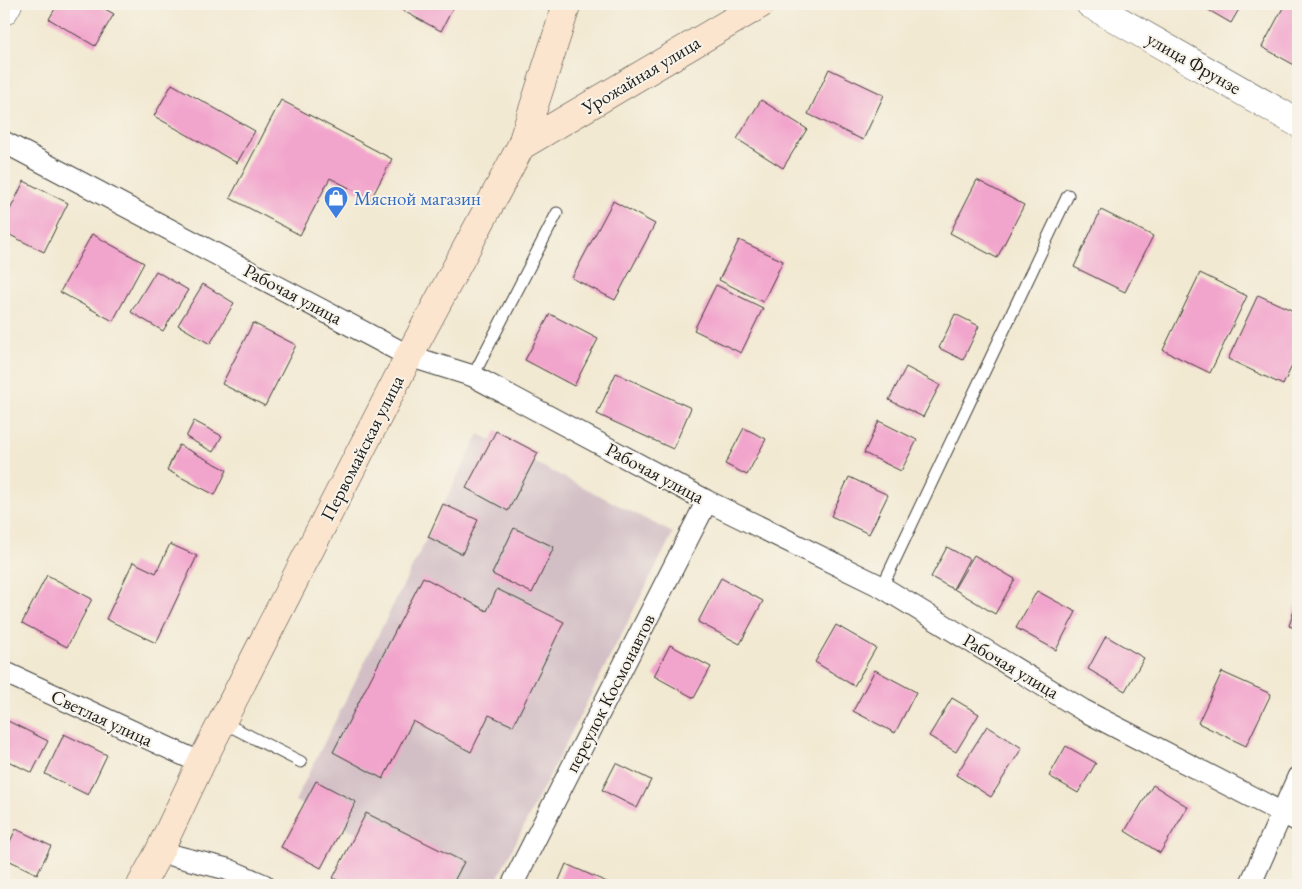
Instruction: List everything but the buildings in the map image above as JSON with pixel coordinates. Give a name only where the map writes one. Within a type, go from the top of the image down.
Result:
[{"type":"main road","name":"Первомайская улица","points":[[141,885],[159,852],[201,763],[410,356],[521,146],[567,4]]},
{"type":"main road","name":"Урожайная улица","points":[[521,146],[761,4]]},
{"type":"street","points":[[4,11],[8,4]]},
{"type":"street","name":"улица Фрунзе","points":[[1090,4],[1298,123]]},
{"type":"street","name":"Рабочая улица","points":[[4,142],[410,356],[473,376],[707,501],[882,587],[1084,710],[1290,818]]},
{"type":"street","name":"переулок Космонавтов","points":[[512,885],[707,501]]},
{"type":"street","name":"Светлая улица","points":[[4,672],[201,763]]},
{"type":"street","points":[[1250,885],[1290,818],[1298,777]]},
{"type":"street","points":[[159,852],[227,869],[264,885]]},
{"type":"lane","points":[[882,587],[1068,195]]},
{"type":"lane","points":[[473,376],[557,213]]},
{"type":"lane","points":[[222,722],[301,762]]},
{"type":"shaded area","points":[[479,434],[673,533],[494,885],[457,885],[295,801]]},
{"type":"place","name":"Мясной магазин","points":[[336,219]]}]
